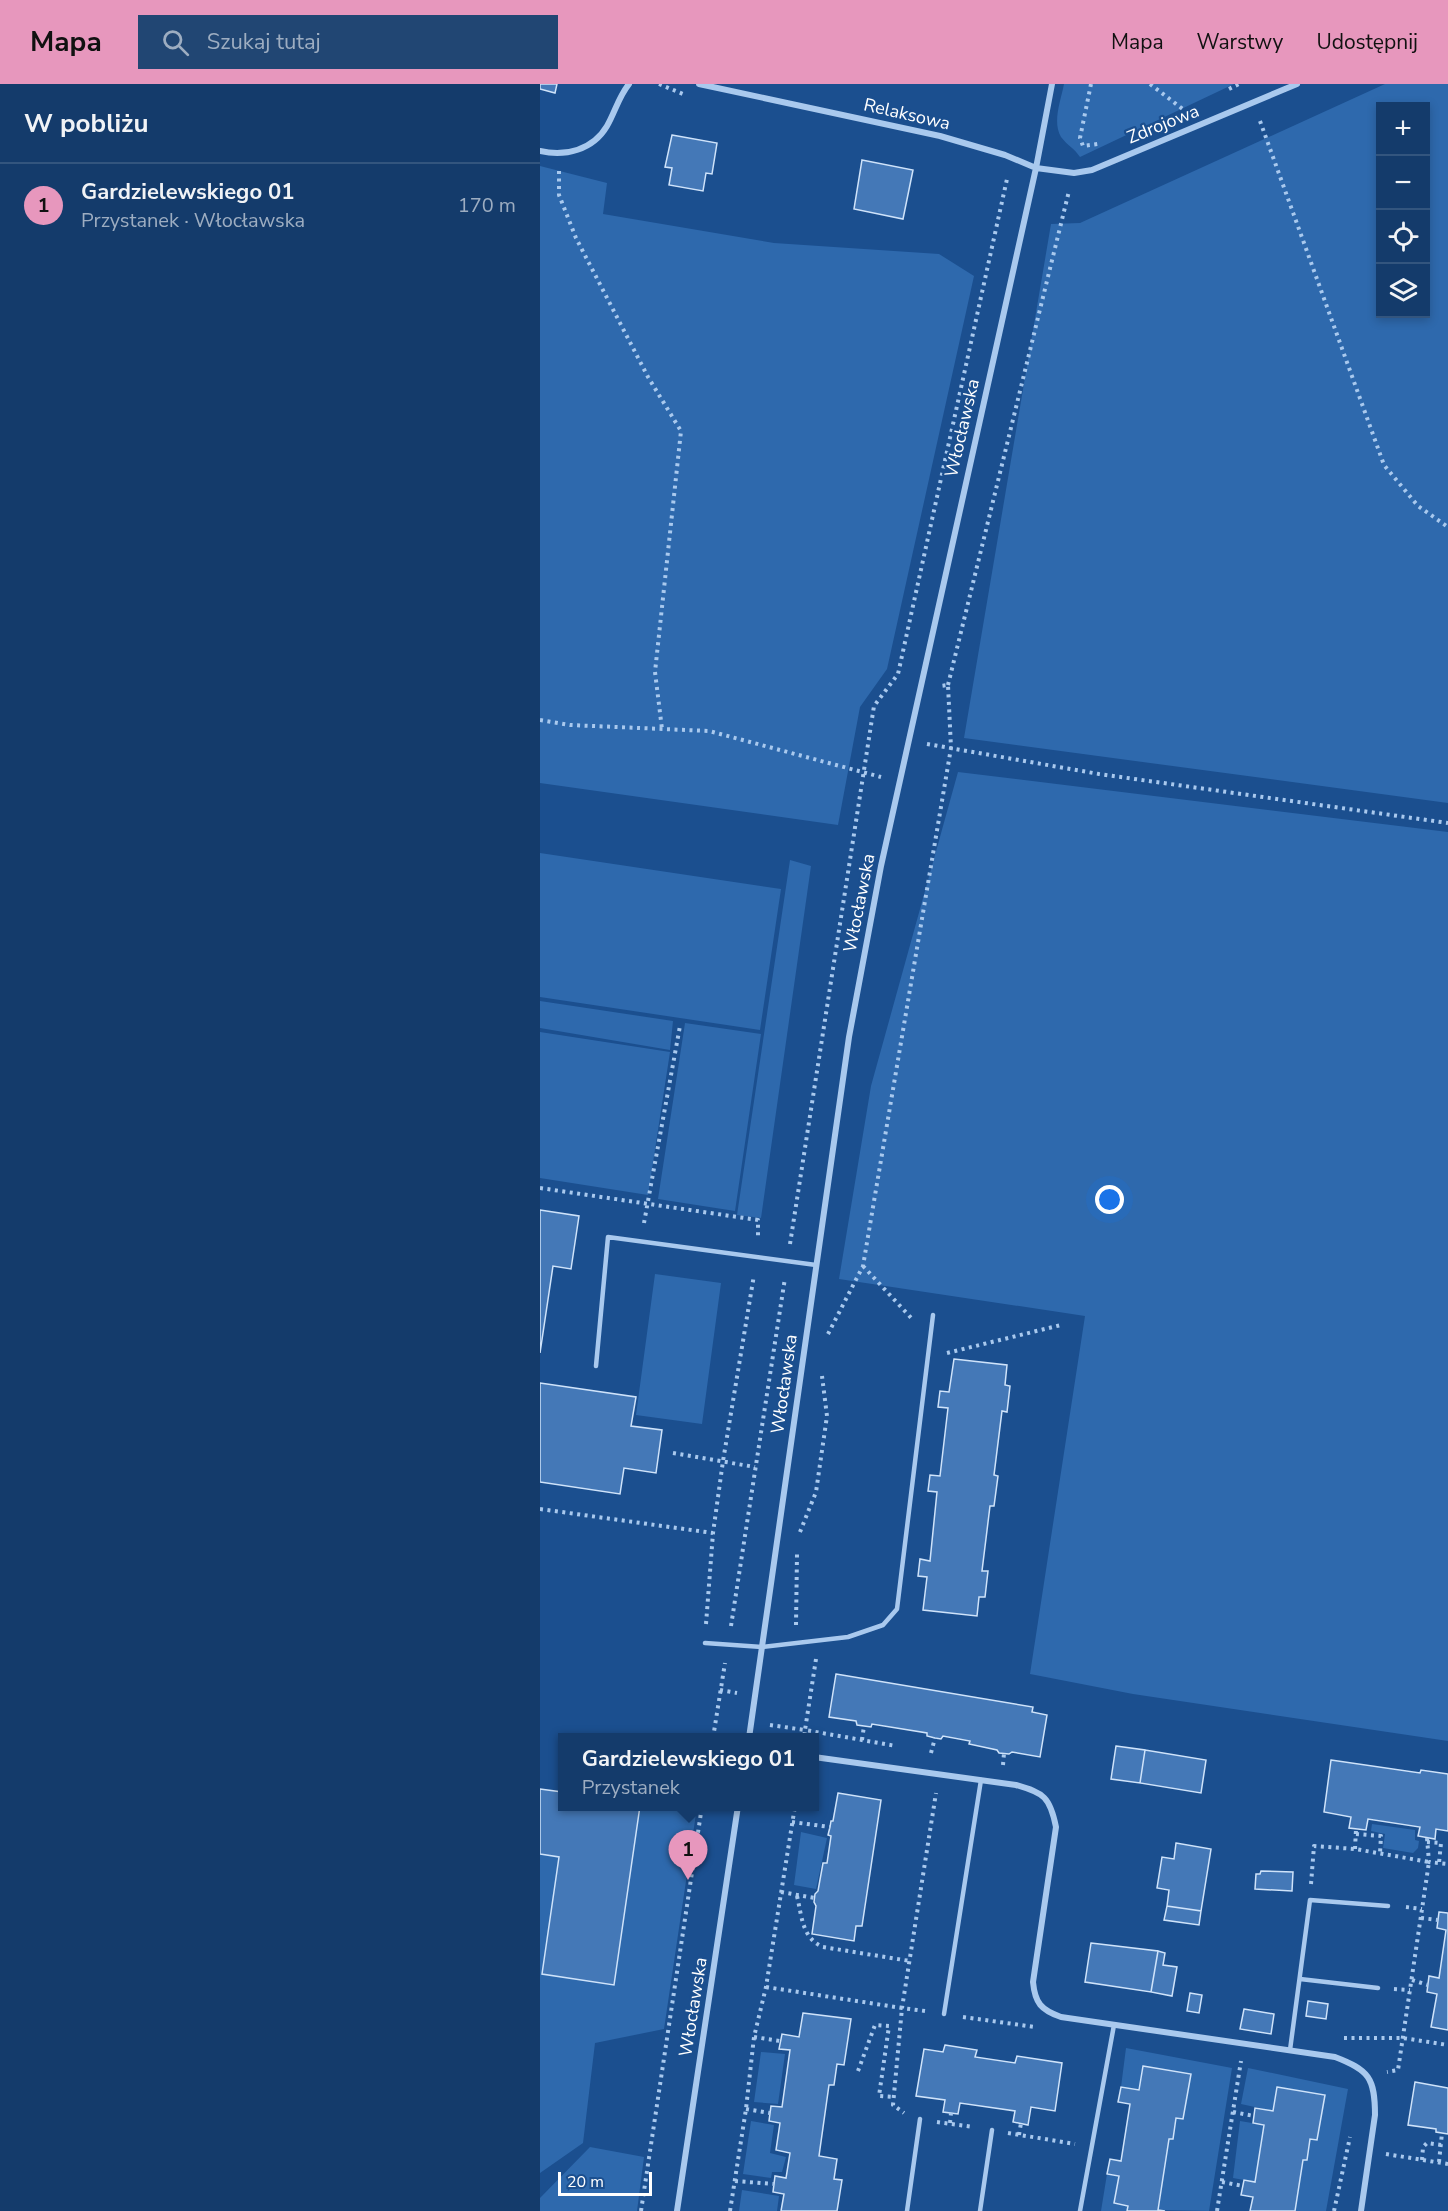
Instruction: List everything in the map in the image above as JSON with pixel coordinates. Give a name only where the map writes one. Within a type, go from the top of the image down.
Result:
[{"type":"street","points":[[540,151],[560,153],[584,147],[597,138],[607,127],[630,84]]},
{"type":"street","name":"Relaksowa","points":[[699,84],[940,136],[1005,155],[1036,168]]},
{"type":"street","name":"Włocławska","points":[[750,1733],[849,1037],[899,781],[1036,168],[1052,84]]},
{"type":"street","name":"Zdrojowa","points":[[1036,168],[1074,174],[1092,170],[1297,84]]},
{"type":"street","points":[[819,1758],[981,1780],[1036,1791],[1046,1797],[1054,1814],[1056,1827],[1033,1982],[1036,2000],[1051,2014],[1061,2017],[1335,2057],[1360,2067],[1368,2076],[1375,2103],[1371,2152],[1361,2211]]},
{"type":"street","name":"Włocławska","points":[[677,2211],[737,1811]]},
{"type":"lane","points":[[596,1366],[608,1237],[816,1265]]},
{"type":"lane","points":[[705,1643],[762,1647],[848,1636],[882,1625],[897,1610],[902,1588],[933,1315]]},
{"type":"lane","points":[[944,2014],[981,1780]]},
{"type":"lane","points":[[1290,2050],[1310,1900],[1388,1906]]},
{"type":"lane","points":[[1300,1979],[1378,1988]]},
{"type":"lane","points":[[1080,2211],[1090,2146],[1114,2025]]},
{"type":"lane","points":[[907,2211],[920,2119]]},
{"type":"lane","points":[[980,2211],[992,2130]]},
{"type":"path","points":[[773,1350],[819,1351],[863,1266],[951,748],[948,685],[1074,174],[1083,146],[1080,138],[1091,84]]},
{"type":"path","points":[[1150,84],[1184,110]]},
{"type":"path","points":[[1221,93],[1239,84]]},
{"type":"path","points":[[1254,103],[1384,465],[1418,506],[1448,526]]},
{"type":"path","points":[[1174,114],[1193,105]]},
{"type":"path","points":[[1083,146],[1105,141]]},
{"type":"path","points":[[560,153],[559,195],[576,238],[648,377],[681,431],[655,672],[662,729]]},
{"type":"path","points":[[898,674],[920,687],[948,685]]},
{"type":"path","points":[[540,720],[570,724],[709,731],[899,781]]},
{"type":"path","points":[[908,741],[1099,774],[1448,823]]},
{"type":"path","points":[[640,1241],[680,1026]]},
{"type":"path","points":[[540,1188],[758,1220],[757,1257],[713,1533],[705,1643]]},
{"type":"path","points":[[863,1266],[930,1340]]},
{"type":"path","points":[[928,1357],[1060,1325]]},
{"type":"path","points":[[797,1539],[816,1492],[827,1416],[822,1373]]},
{"type":"path","points":[[673,1453],[755,1467]]},
{"type":"path","points":[[540,1509],[713,1533]]},
{"type":"path","points":[[796,1631],[797,1551]]},
{"type":"path","points":[[819,1640],[805,1730],[896,1746]]},
{"type":"path","points":[[714,1733],[720,1690]]},
{"type":"path","points":[[862,1740],[864,1726]]},
{"type":"path","points":[[931,1753],[935,1738]]},
{"type":"path","points":[[920,1751],[942,1755]]},
{"type":"path","points":[[641,2211],[701,1811]]},
{"type":"path","points":[[730,2211],[746,2109],[754,2037],[766,1987],[794,1811]]},
{"type":"path","points":[[792,1822],[830,1827]]},
{"type":"path","points":[[1355,1850],[1356,1831],[1381,1836],[1380,1853]]},
{"type":"path","points":[[1368,2076],[1398,2070],[1429,1862],[1427,1840],[1441,1843],[1438,1863]]},
{"type":"path","points":[[1310,1900],[1314,1846],[1380,1853],[1448,1864]]},
{"type":"path","points":[[781,1892],[815,1898]]},
{"type":"path","points":[[796,1896],[808,1938],[814,1943],[823,1947],[910,1960]]},
{"type":"path","points":[[1421,1918],[1438,1920]]},
{"type":"path","points":[[1412,1980],[1428,1985]]},
{"type":"path","points":[[766,1987],[902,2008],[893,2105],[910,2116],[1090,2146]]},
{"type":"path","points":[[858,2071],[875,2025],[889,2026],[879,2096],[894,2097]]},
{"type":"path","points":[[754,2037],[780,2041]]},
{"type":"path","points":[[1336,2038],[1403,2038],[1448,2045]]},
{"type":"path","points":[[1217,2211],[1244,2043]]},
{"type":"path","points":[[1230,2058],[1252,2062]]},
{"type":"path","points":[[746,2109],[770,2113]]},
{"type":"path","points":[[1233,2112],[1254,2116]]},
{"type":"path","points":[[950,2123],[951,2113]]},
{"type":"path","points":[[1019,2135],[1021,2123]]},
{"type":"path","points":[[1439,2162],[1443,2133]]},
{"type":"path","points":[[1334,2211],[1350,2135]]},
{"type":"path","points":[[1422,2160],[1423,2147],[1427,2143],[1441,2145]]},
{"type":"path","points":[[1371,2152],[1448,2164]]},
{"type":"path","points":[[735,2181],[774,2184]]},
{"type":"path","points":[[1222,2182],[1243,2186]]},
{"type":"shaded area","points":[[1064,84],[1234,84],[1080,157],[1058,131],[1058,111]]},
{"type":"shaded area","points":[[1385,84],[1448,84],[1448,803],[964,738],[1051,224],[1080,223]]},
{"type":"shaded area","points":[[540,166],[607,183],[603,214],[774,243],[939,254],[974,276],[887,669],[860,707],[838,825],[540,783]]},
{"type":"shaded area","points":[[958,772],[1448,832],[1448,1741],[1133,1694],[1030,1674],[1085,1316],[839,1279],[871,1086]]},
{"type":"shaded area","points":[[540,853],[781,889],[760,1030],[540,997]]},
{"type":"shaded area","points":[[790,860],[811,866],[761,1218],[737,1215]]},
{"type":"shaded area","points":[[540,1001],[673,1021],[670,1050],[540,1028]]},
{"type":"shaded area","points":[[685,1023],[761,1034],[735,1211],[658,1199]]},
{"type":"shaded area","points":[[540,1032],[670,1052],[648,1195],[540,1178]]},
{"type":"shaded area","points":[[655,1274],[721,1283],[702,1424],[636,1415]]},
{"type":"shaded area","points":[[631,1811],[696,1811],[664,2029],[595,2043],[583,2143],[540,2173],[540,1854]]},
{"type":"shaded area","points":[[1372,1824],[1415,1830],[1415,1840],[1419,1841],[1418,1848],[1413,1853],[1383,1848],[1385,1834],[1371,1831]]},
{"type":"shaded area","points":[[801,1832],[827,1838],[816,1889],[794,1885]]},
{"type":"shaded area","points":[[1126,2048],[1232,2068],[1209,2211],[1158,2210],[1169,2139],[1173,2139],[1176,2118],[1183,2119],[1190,2074],[1143,2066],[1139,2090],[1121,2087]]},
{"type":"shaded area","points":[[761,2052],[785,2054],[778,2104],[754,2102]]},
{"type":"shaded area","points":[[1248,2068],[1348,2089],[1326,2211],[1295,2211],[1303,2160],[1307,2160],[1310,2139],[1317,2140],[1324,2095],[1278,2087],[1273,2111],[1241,2104]]},
{"type":"shaded area","points":[[751,2121],[774,2125],[770,2153],[786,2157],[782,2172],[772,2172],[771,2178],[743,2174]]},
{"type":"shaded area","points":[[1240,2121],[1264,2125],[1255,2182],[1233,2178]]},
{"type":"shaded area","points":[[590,2147],[644,2157],[637,2211],[540,2211],[540,2198]]},
{"type":"shaded area","points":[[1107,2174],[1119,2176],[1114,2203],[1128,2206],[1127,2211],[1101,2211]]},
{"type":"shaded area","points":[[742,2190],[779,2196],[777,2211],[739,2211]]},
{"type":"building","points":[[540,84],[557,84],[555,93],[540,89]]},
{"type":"building","points":[[672,135],[717,143],[712,174],[706,173],[703,191],[669,185],[672,168],[665,167]]},
{"type":"building","points":[[862,160],[913,170],[903,219],[854,209]]},
{"type":"building","points":[[540,1210],[579,1216],[571,1269],[553,1266],[540,1353]]},
{"type":"building","points":[[954,1359],[1007,1365],[1005,1385],[1010,1386],[1007,1412],[1002,1411],[994,1475],[998,1476],[994,1506],[990,1506],[982,1571],[988,1571],[985,1597],[979,1597],[977,1616],[923,1610],[927,1577],[918,1576],[920,1559],[930,1561],[937,1492],[928,1491],[930,1475],[940,1476],[948,1408],[938,1407],[940,1391],[949,1392]]},
{"type":"building","points":[[540,1383],[636,1397],[631,1426],[662,1430],[656,1473],[624,1468],[620,1494],[540,1482]]},
{"type":"building","points":[[836,1674],[1033,1707],[1032,1712],[1047,1715],[1040,1757],[1012,1752],[999,1753],[997,1750],[969,1744],[970,1741],[943,1736],[941,1739],[935,1738],[927,1736],[927,1733],[872,1724],[871,1727],[857,1725],[856,1721],[829,1717]]},
{"type":"building","points":[[1116,1746],[1145,1750],[1140,1783],[1111,1779]]},
{"type":"building","points":[[1145,1750],[1206,1760],[1201,1793],[1140,1783]]},
{"type":"building","points":[[1331,1760],[1420,1773],[1421,1770],[1448,1774],[1448,1831],[1436,1829],[1435,1839],[1418,1836],[1420,1827],[1368,1819],[1366,1830],[1349,1828],[1351,1817],[1324,1812]]},
{"type":"building","points":[[540,1789],[558,1791],[558,1811],[639,1811],[614,1985],[542,1974],[559,1857],[540,1854]]},
{"type":"building","points":[[838,1793],[881,1800],[862,1926],[856,1926],[854,1941],[812,1934],[816,1906],[815,1894],[818,1891],[823,1863],[827,1863],[831,1836],[828,1835]]},
{"type":"building","points":[[1176,1843],[1211,1849],[1201,1911],[1167,1906],[1169,1890],[1157,1888],[1162,1857],[1174,1859]]},
{"type":"building","points":[[1261,1871],[1293,1872],[1292,1891],[1255,1889],[1256,1874],[1260,1874]]},
{"type":"building","points":[[1167,1906],[1201,1911],[1199,1925],[1164,1920]]},
{"type":"building","points":[[1439,1912],[1448,1913],[1448,2030],[1431,2027],[1437,1994],[1427,1992],[1429,1976],[1439,1978],[1446,1930],[1437,1928]]},
{"type":"building","points":[[1091,1943],[1158,1951],[1151,1992],[1085,1982]]},
{"type":"building","points":[[1158,1951],[1165,1953],[1163,1965],[1177,1967],[1172,1996],[1151,1992]]},
{"type":"building","points":[[1190,1993],[1202,1995],[1199,2013],[1187,2011]]},
{"type":"building","points":[[1308,2001],[1328,2004],[1326,2019],[1306,2016]]},
{"type":"building","points":[[1244,2009],[1274,2014],[1271,2034],[1240,2029]]},
{"type":"building","points":[[803,2013],[851,2019],[844,2065],[837,2064],[834,2085],[829,2085],[819,2156],[837,2159],[834,2179],[842,2180],[837,2211],[781,2211],[784,2194],[773,2192],[775,2176],[786,2178],[790,2153],[776,2150],[780,2123],[769,2121],[771,2106],[782,2107],[790,2050],[779,2049],[782,2034],[799,2037]]},
{"type":"building","points":[[945,2045],[977,2050],[975,2057],[1015,2063],[1017,2056],[1062,2063],[1055,2111],[1031,2107],[1028,2125],[1013,2122],[1015,2111],[960,2103],[958,2114],[943,2112],[945,2100],[916,2096],[924,2049],[943,2052]]},
{"type":"building","points":[[1143,2066],[1191,2074],[1183,2119],[1176,2118],[1173,2139],[1169,2139],[1158,2210],[1165,2211],[1127,2211],[1128,2206],[1114,2203],[1119,2176],[1107,2174],[1110,2159],[1121,2161],[1130,2104],[1118,2102],[1121,2087],[1139,2090]]},
{"type":"building","points":[[1415,2082],[1448,2088],[1448,2134],[1436,2132],[1436,2129],[1408,2125]]},
{"type":"building","points":[[1277,2087],[1325,2095],[1317,2140],[1310,2139],[1307,2160],[1303,2160],[1295,2211],[1250,2211],[1253,2197],[1241,2195],[1244,2180],[1255,2182],[1264,2125],[1253,2123],[1255,2108],[1273,2111]]},
{"type":"place","name":"Gardzielewskiego 01","points":[[688,1880]]}]
